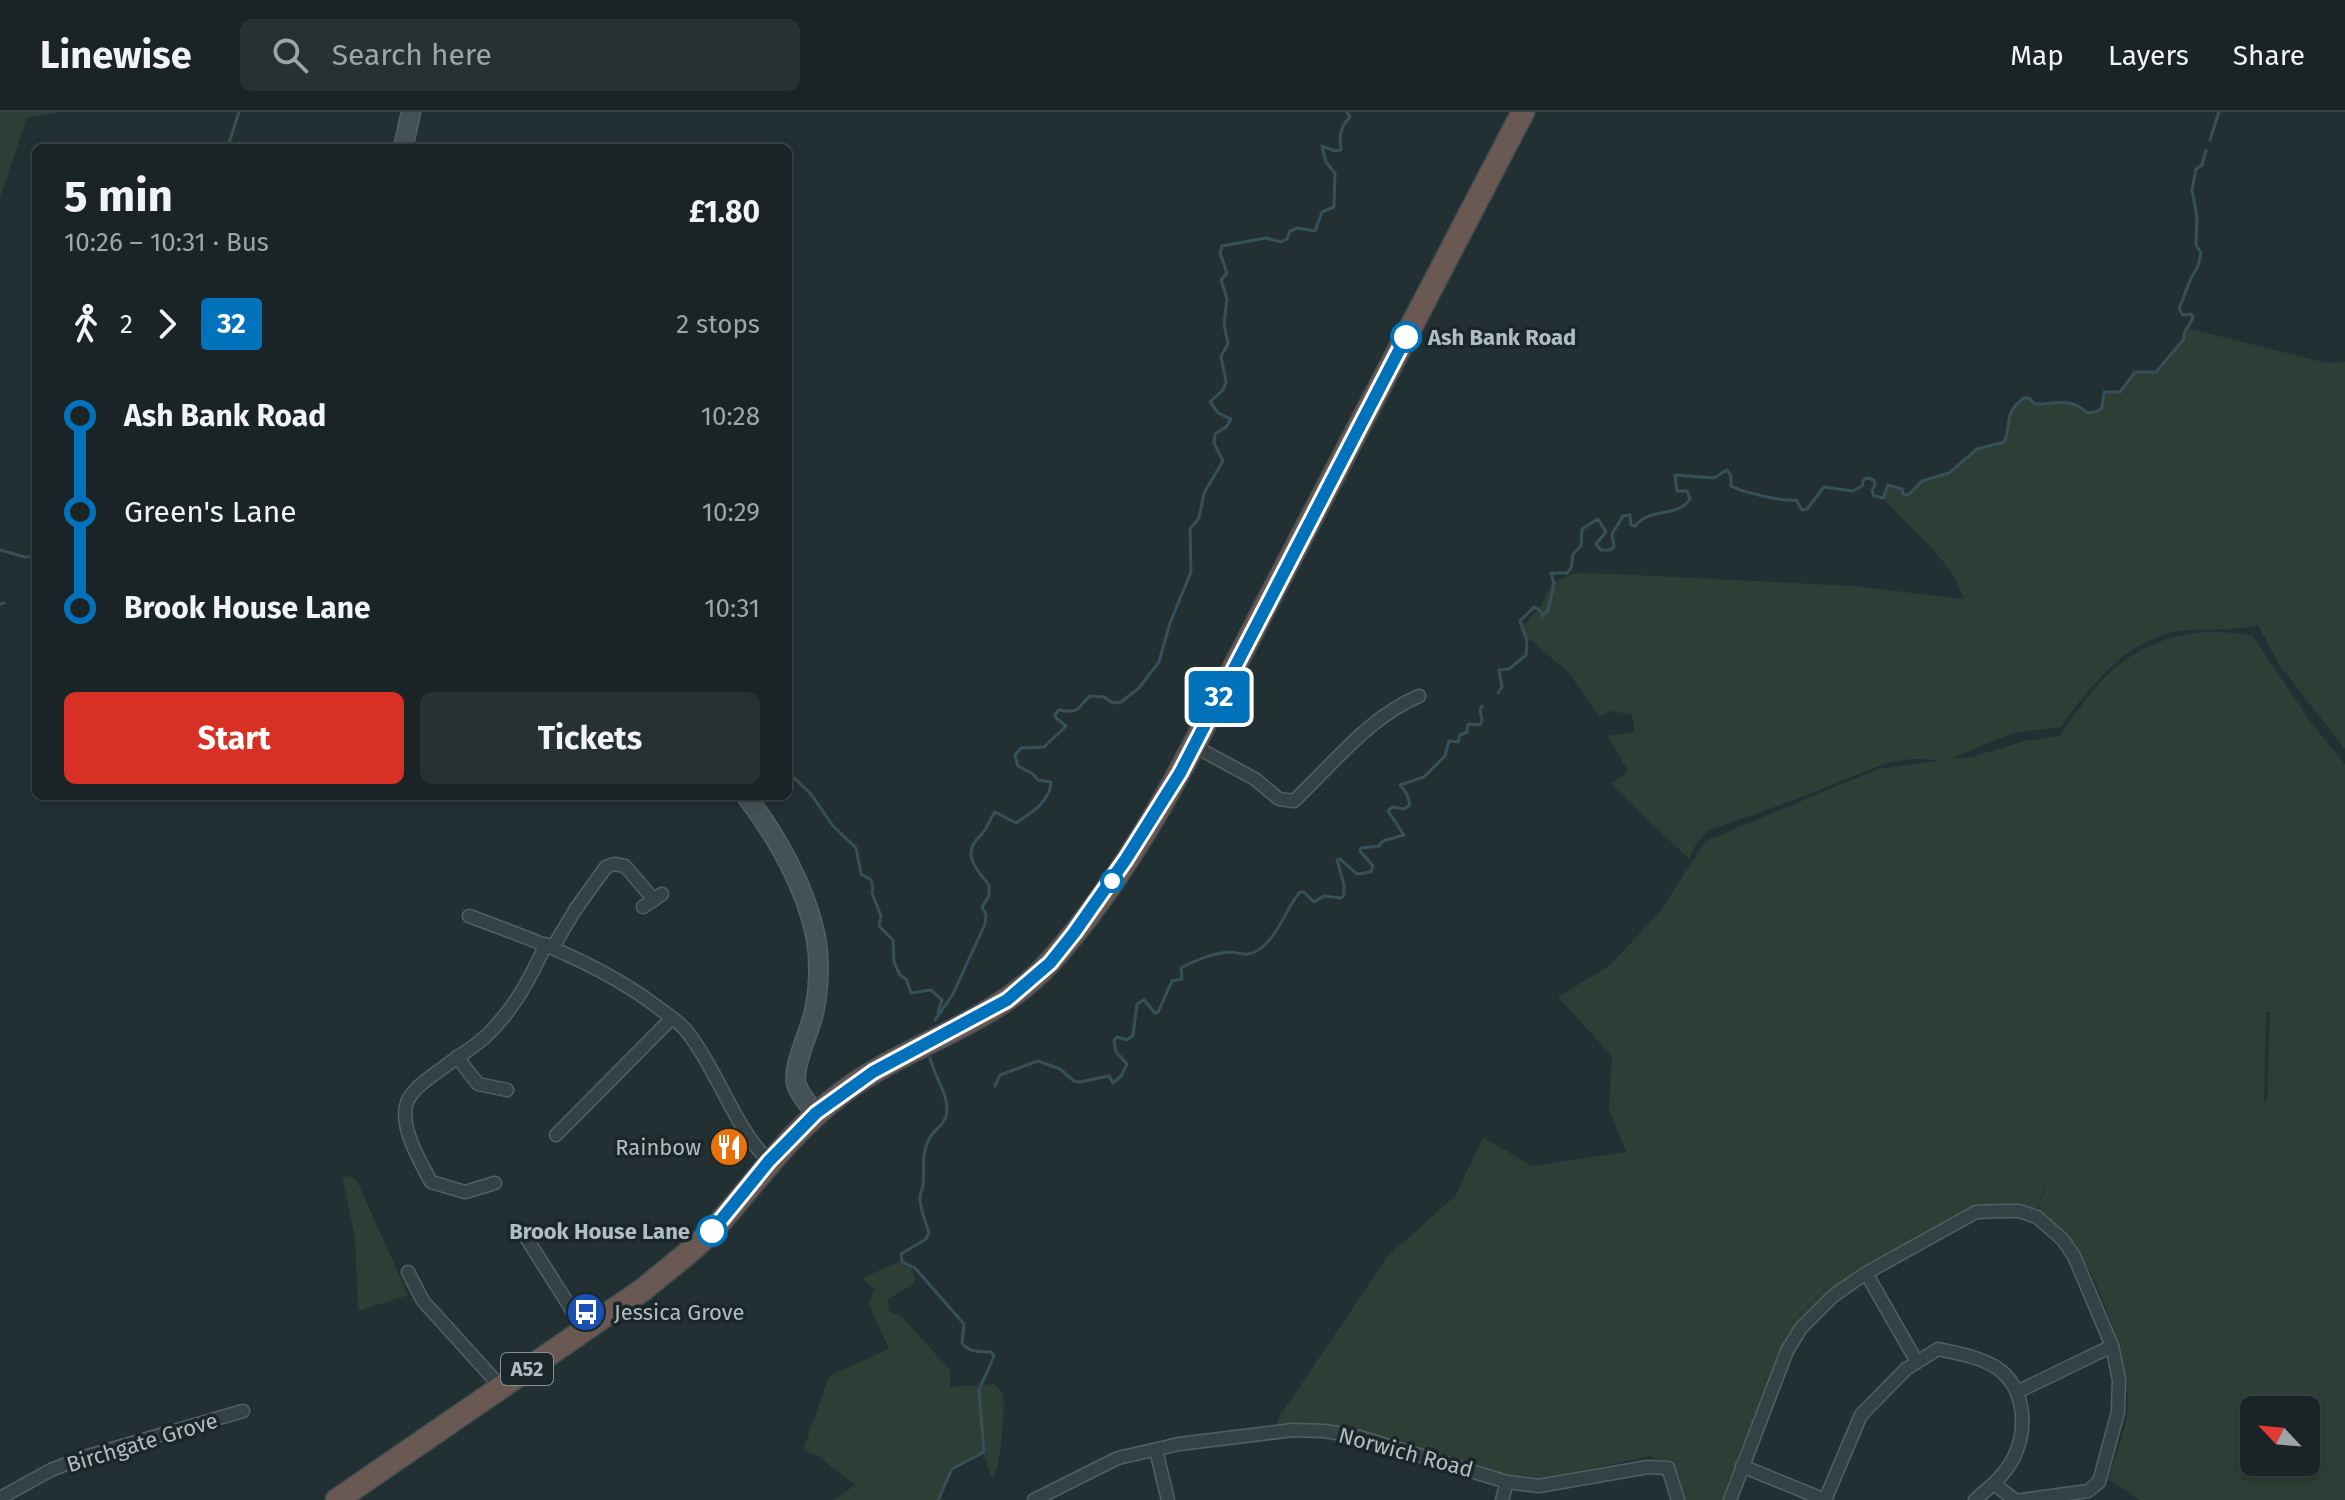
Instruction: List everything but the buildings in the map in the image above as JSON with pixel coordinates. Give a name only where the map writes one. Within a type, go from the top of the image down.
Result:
[{"type":"highway","name":"A52","points":[[337,1500],[644,1289],[712,1231],[769,1161],[816,1113],[873,1072],[1007,1000],[1050,963],[1126,859],[1194,746],[1523,112]]},
{"type":"street","points":[[404,144],[411,112]]},
{"type":"street","points":[[1194,746],[1255,779],[1279,799],[1294,801],[1376,720],[1397,705],[1419,696]]},
{"type":"street","points":[[749,800],[770,830],[789,866],[816,938],[815,1009],[796,1078],[800,1093],[816,1113]]},
{"type":"street","points":[[495,1183],[465,1192],[431,1182],[417,1156],[405,1119],[406,1103],[425,1081],[484,1038],[513,1006],[549,946],[606,867],[614,864],[625,866],[653,900]]},
{"type":"street","points":[[469,916],[484,928],[549,946],[579,959],[628,987],[672,1018],[686,1030],[702,1052],[755,1148],[769,1161]]},
{"type":"street","points":[[556,1135],[672,1018]]},
{"type":"street","points":[[457,1057],[478,1084],[501,1089],[494,1102]]},
{"type":"street","points":[[1730,1500],[1787,1351],[1801,1328],[1833,1296],[1866,1273],[1976,1212],[2019,1211],[2037,1217],[2063,1240],[2074,1256],[2112,1346],[2119,1380],[2118,1412],[2099,1482],[2088,1491],[2022,1500]]},
{"type":"street","points":[[527,1239],[584,1329]]},
{"type":"street","points":[[408,1272],[423,1301],[501,1387]]},
{"type":"street","points":[[1866,1273],[1917,1362]]},
{"type":"street","points":[[2017,1392],[2112,1346]]},
{"type":"street","points":[[1742,1466],[1825,1500],[1861,1415],[1906,1369],[1938,1349],[1967,1355],[1998,1369],[2017,1392],[2024,1416],[2014,1457],[1994,1484],[1975,1500]]},
{"type":"street","name":"Birchgate Grove","points":[[0,1498],[51,1470],[81,1458],[243,1411]]},
{"type":"street","name":"Norwich Road","points":[[1034,1500],[1118,1458],[1179,1444],[1293,1430],[1356,1436],[1507,1482],[1539,1486],[1648,1467],[1668,1468],[1678,1500]]},
{"type":"street","points":[[1156,1450],[1168,1500]]},
{"type":"street","points":[[1502,1500],[1507,1482]]},
{"type":"street","points":[[1994,1484],[2015,1500]]},
{"type":"green space","points":[[0,112],[62,112],[25,118],[0,197]]},
{"type":"green space","points":[[2187,328],[2327,363],[2345,362],[2345,749],[2280,666],[2258,625],[2178,631],[2159,636],[2110,667],[2061,727],[2012,733],[1951,759],[1972,757],[2024,741],[2060,736],[2088,696],[2118,665],[2155,643],[2177,636],[2215,631],[2252,635],[2312,724],[2345,764],[2345,1500],[2140,1500],[2108,1479],[2127,1413],[2124,1371],[2110,1319],[2089,1270],[2066,1234],[2038,1209],[2049,1177],[2036,1210],[2001,1203],[1973,1207],[1858,1268],[1788,1333],[1728,1483],[1736,1500],[1679,1500],[1669,1467],[1651,1456],[1537,1480],[1507,1476],[1367,1434],[1277,1427],[1278,1419],[1387,1257],[1456,1195],[1483,1137],[1532,1166],[1626,1152],[1609,1109],[1612,1056],[1558,997],[1609,966],[1658,914],[1706,841],[1878,769],[1939,761],[1910,759],[1870,769],[1708,830],[1689,859],[1611,784],[1628,771],[1608,736],[1635,732],[1632,715],[1613,711],[1599,716],[1569,673],[1519,630],[1542,605],[1552,583],[1575,573],[1613,574],[1853,586],[1964,599],[1940,558],[1883,498],[1888,485],[1902,489],[1903,494],[1908,495],[1922,481],[1949,473],[1977,449],[2004,442],[2010,414],[2024,398],[2036,404],[2069,403],[2088,413],[2097,411],[2104,392],[2120,392],[2135,372],[2156,372],[2184,339]],"holes":[[[2266,1012],[2270,1012],[2267,1101],[2264,1103]]]},
{"type":"green space","points":[[342,1176],[353,1177],[357,1181],[408,1295],[358,1311],[355,1237]]},
{"type":"green space","points":[[904,1260],[911,1265],[915,1280],[888,1299],[889,1311],[901,1316],[950,1370],[950,1387],[994,1384],[1003,1393],[998,1464],[992,1479],[983,1452],[952,1469],[940,1500],[834,1500],[855,1485],[817,1455],[803,1450],[829,1376],[889,1349],[869,1303],[875,1290],[862,1278]]},
{"type":"waterway","points":[[232,144],[229,143],[239,112]]},
{"type":"waterway","points":[[935,1020],[953,994],[985,924],[986,915],[982,907],[989,896],[989,885],[972,860],[972,848],[995,812],[1016,823],[1039,806],[1050,789],[1051,782],[1038,780],[1018,766],[1015,755],[1021,748],[1044,747],[1066,726],[1056,718],[1059,710],[1078,709],[1090,696],[1104,697],[1113,703],[1121,702],[1139,688],[1159,662],[1170,623],[1191,572],[1190,529],[1199,518],[1204,493],[1223,461],[1214,443],[1215,434],[1226,427],[1231,419],[1218,413],[1210,402],[1223,390],[1226,382],[1221,356],[1228,344],[1224,324],[1227,299],[1221,280],[1227,273],[1220,253],[1222,246],[1266,238],[1281,242],[1287,239],[1290,231],[1298,228],[1315,231],[1322,212],[1334,207],[1335,173],[1326,162],[1322,146],[1341,150],[1341,132],[1350,117],[1347,112]]},
{"type":"waterway","points":[[2210,140],[2219,112]]},
{"type":"waterway","points":[[1498,693],[1502,687],[1499,670],[1509,669],[1526,655],[1527,640],[1520,621],[1534,607],[1541,611],[1542,616],[1548,611],[1554,584],[1551,573],[1567,573],[1571,568],[1573,554],[1581,546],[1582,529],[1598,519],[1606,532],[1596,544],[1601,550],[1610,550],[1614,547],[1612,534],[1623,516],[1630,515],[1631,525],[1635,526],[1649,516],[1678,509],[1690,499],[1687,491],[1677,491],[1675,475],[1714,478],[1727,470],[1731,476],[1731,486],[1763,496],[1796,500],[1802,510],[1807,509],[1824,487],[1853,491],[1862,486],[1867,478],[1874,480],[1874,496],[1883,498],[1888,485],[1902,489],[1903,494],[1908,495],[1922,481],[1949,473],[1977,449],[2004,442],[2010,414],[2024,398],[2035,404],[2069,403],[2088,413],[2096,412],[2102,408],[2104,392],[2120,392],[2135,372],[2156,372],[2184,339],[2193,318],[2191,314],[2183,315],[2179,309],[2201,253],[2196,245],[2197,217],[2192,190],[2196,169],[2202,165],[2206,150]]},
{"type":"waterway","points":[[0,550],[32,556]]},
{"type":"waterway","points":[[0,604],[4,603]]},
{"type":"waterway","points":[[995,1086],[1000,1075],[1038,1061],[1060,1069],[1074,1081],[1109,1076],[1113,1083],[1127,1064],[1116,1052],[1114,1040],[1117,1037],[1127,1040],[1133,1035],[1137,1004],[1144,1000],[1155,1013],[1158,1012],[1172,981],[1182,979],[1181,968],[1217,954],[1257,951],[1272,936],[1300,892],[1314,902],[1324,896],[1341,898],[1344,885],[1337,860],[1340,859],[1357,874],[1371,872],[1373,866],[1360,851],[1361,848],[1379,846],[1383,841],[1404,835],[1388,811],[1392,807],[1404,809],[1410,805],[1400,785],[1424,777],[1445,756],[1449,741],[1458,742],[1460,735],[1467,732],[1468,724],[1480,725],[1482,706]]},
{"type":"waterway","points":[[792,776],[811,794],[833,826],[856,848],[861,874],[871,880],[872,893],[881,916],[879,926],[893,940],[894,962],[900,975],[906,979],[911,993],[931,990],[942,1000],[938,1012]]},
{"type":"waterway","points":[[930,1058],[947,1111],[924,1154],[920,1201],[929,1233],[926,1239],[901,1254],[902,1262],[915,1268],[964,1324],[962,1343],[975,1351],[991,1352],[994,1356],[979,1390],[984,1452],[952,1469],[938,1500]]},
{"type":"bus line","name":"32","points":[[712,1231],[769,1161],[816,1113],[873,1072],[1007,1000],[1050,963],[1074,933],[1126,859],[1180,773],[1406,337]]},
{"type":"place","name":"Ash Bank Road","points":[[1406,337]]},
{"type":"place","name":"Rainbow","points":[[729,1147]]},
{"type":"place","name":"Brook House Lane","points":[[712,1231]]},
{"type":"place","name":"Jessica Grove","points":[[586,1312]]}]
